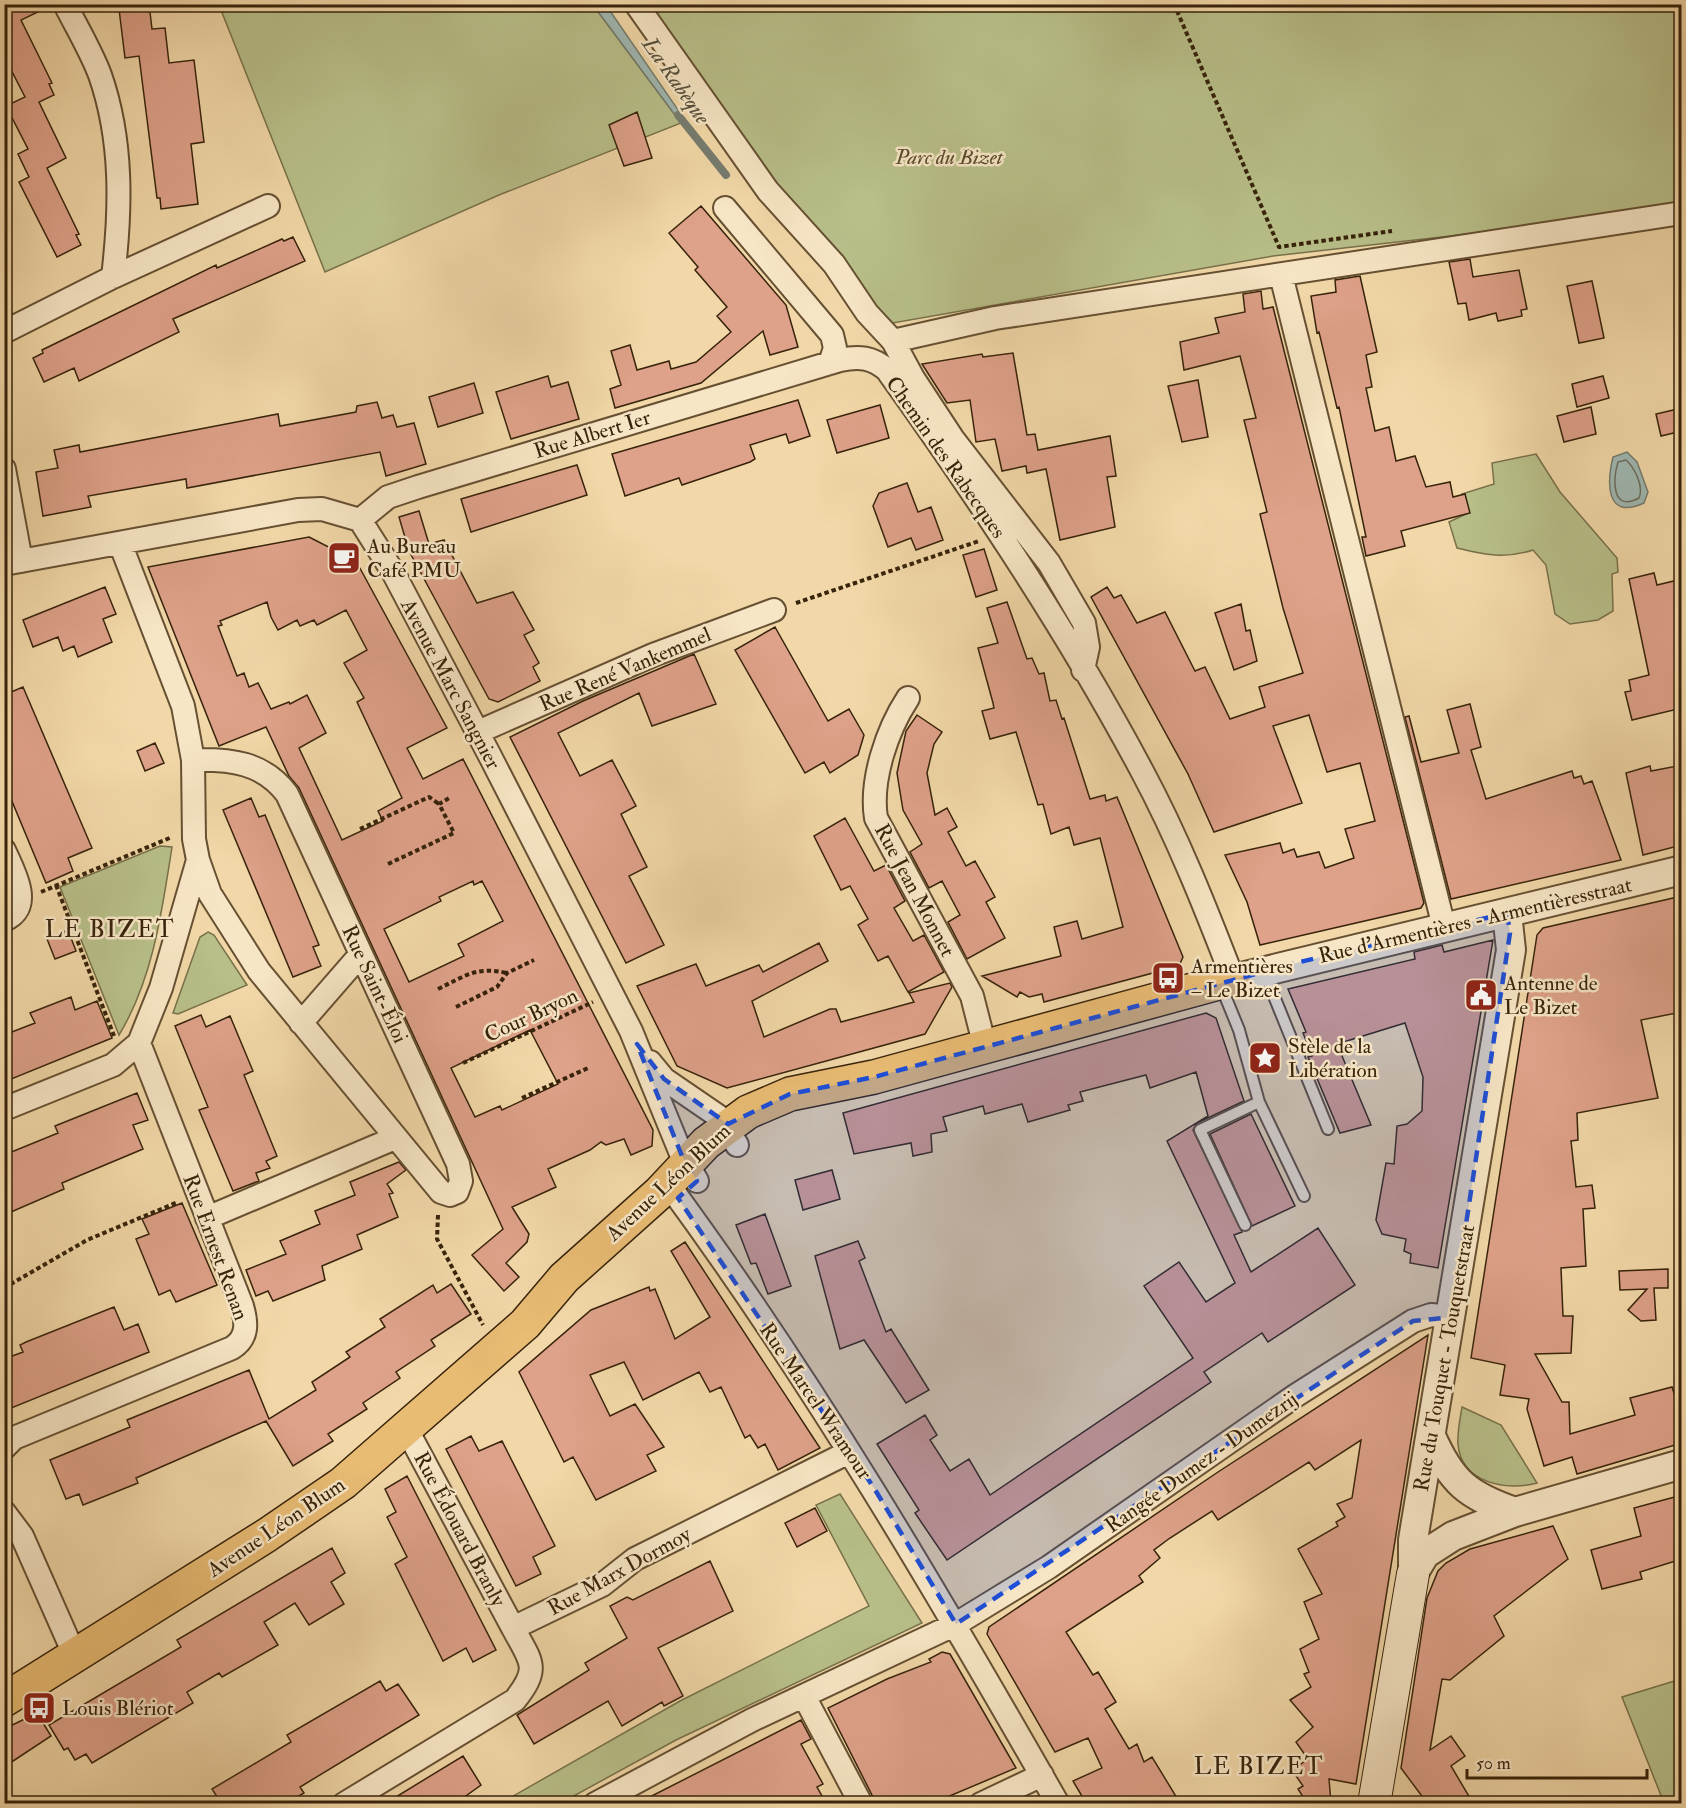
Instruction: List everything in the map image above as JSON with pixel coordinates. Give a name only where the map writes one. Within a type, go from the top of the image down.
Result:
[{"type":"main road","name":"Avenue Léon Blum","points":[[4,1700],[267,1535],[343,1483],[407,1430],[525,1324],[569,1297],[682,1182],[732,1135],[757,1107],[790,1094],[874,1077],[1239,977]]},
{"type":"main road","name":"Rue du Touquet - Touquetstraat","points":[[1374,1803],[1413,1574]]},
{"type":"street","points":[[65,4],[100,75],[114,134],[119,186],[113,277]]},
{"type":"street","points":[[636,4],[768,191],[834,264],[867,313],[893,341],[913,378],[953,439],[1049,563],[1073,600],[1088,636],[1083,670]]},
{"type":"street","points":[[4,332],[113,277],[268,206]]},
{"type":"street","points":[[724,208],[832,335],[835,348],[831,363]]},
{"type":"street","points":[[893,341],[995,318],[1682,213]]},
{"type":"street","points":[[1281,275],[1444,927]]},
{"type":"street","name":"Chemin des Rabecques","points":[[831,363],[848,358],[866,358],[887,370],[1000,534],[1083,670],[1151,788],[1239,977]]},
{"type":"street","name":"Rue Albert Ier","points":[[360,520],[376,504],[398,493],[831,363]]},
{"type":"street","points":[[4,469],[13,563],[298,510],[322,510],[360,520]]},
{"type":"street","name":"Avenue Marc Sangnier","points":[[360,520],[393,572],[637,1044],[682,1182]]},
{"type":"street","points":[[120,543],[183,706],[193,760],[193,828],[198,860],[210,894],[231,932],[301,1023],[440,1190]]},
{"type":"street","name":"Rue René Vankemmel","points":[[477,732],[653,655],[774,610]]},
{"type":"street","name":"Rue Jean Monnet","points":[[908,698],[895,718],[885,742],[875,799],[876,818],[972,996],[985,1047]]},
{"type":"street","name":"Rue Saint-Éloi","points":[[193,760],[231,760],[244,763],[269,775],[287,794],[458,1164],[461,1181],[458,1191],[450,1195],[440,1190]]},
{"type":"street","points":[[4,850],[18,882],[21,900],[14,914],[4,920]]},
{"type":"street","points":[[4,1109],[131,1051],[161,988],[198,860]]},
{"type":"street","name":"Rue d'Armentières - Armentièresstraat","points":[[1239,977],[1682,870]]},
{"type":"street","name":"Rue du Touquet - Touquetstraat","points":[[1413,1574],[1413,1540],[1452,1317],[1511,950],[1507,913]]},
{"type":"street","points":[[301,1023],[361,954]]},
{"type":"street","name":"Avenue Marc Sangnier","points":[[637,1044],[664,1079],[715,1113],[732,1135]]},
{"type":"street","name":"Rue Ernest Renan","points":[[4,1448],[14,1438],[239,1344],[244,1335],[245,1317],[198,1194],[131,1051]]},
{"type":"street","points":[[207,1218],[395,1138]]},
{"type":"street","name":"Rue Marcel Wramour","points":[[682,1182],[956,1624],[1058,1803]]},
{"type":"street","name":"Rangée Dumez - Dumezrij","points":[[595,1803],[752,1720],[956,1624],[1049,1567],[1295,1396],[1413,1321],[1431,1315],[1452,1317]]},
{"type":"street","name":"Rue Édouard Branly","points":[[407,1430],[513,1628]]},
{"type":"street","points":[[1431,1436],[1444,1464],[1460,1485],[1483,1500],[1515,1512]]},
{"type":"street","name":"Rue Marx Dormoy","points":[[513,1628],[602,1585],[635,1559],[849,1452]]},
{"type":"street","points":[[1413,1574],[1425,1554],[1443,1540],[1515,1512],[1682,1464]]},
{"type":"street","points":[[4,1512],[25,1541],[75,1656]]},
{"type":"street","points":[[344,1803],[515,1700],[529,1683],[532,1668],[513,1628]]},
{"type":"street","points":[[804,1696],[861,1803]]},
{"type":"street","points":[[981,1803],[1042,1775]]},
{"type":"lane","points":[[1239,977],[1239,1030],[1258,1102],[1304,1196]]},
{"type":"lane","points":[[1239,977],[1328,1129]]},
{"type":"lane","points":[[1245,1226],[1200,1130],[1258,1102]]},
{"type":"path","points":[[1174,4],[1279,246]]},
{"type":"path","points":[[774,610],[1000,534]]},
{"type":"path","points":[[360,829],[429,797],[439,804],[454,832],[388,864]]},
{"type":"path","points":[[439,804],[451,798]]},
{"type":"path","points":[[21,900],[193,828]]},
{"type":"path","points":[[56,885],[131,1051]]},
{"type":"path","points":[[456,1007],[497,987],[507,973],[534,960]]},
{"type":"path","points":[[438,989],[474,971],[487,969],[507,973]]},
{"type":"path","name":"Cour Bryon","points":[[464,1063],[612,994]]},
{"type":"path","points":[[522,1098],[588,1068]]},
{"type":"path","points":[[440,1190],[437,1239],[498,1348]]},
{"type":"path","points":[[4,1288],[87,1240],[198,1194]]},
{"type":"highlighted area","points":[[1507,913],[1510,933],[1452,1317],[1413,1321],[956,1624],[874,1488],[678,1198],[697,1181],[682,1156],[637,1044],[664,1079],[728,1124],[790,1094],[874,1077],[1300,962]]},
{"type":"green space","points":[[219,5],[593,5],[681,123],[499,195],[325,272]]},
{"type":"green space","name":"Parc du Bizet","points":[[650,5],[1681,5],[1681,210],[1273,256],[887,324],[762,169]]},
{"type":"green space","points":[[1536,454],[1560,492],[1617,558],[1618,572],[1612,574],[1613,611],[1598,620],[1570,624],[1555,614],[1546,565],[1533,550],[1495,555],[1457,548],[1449,522],[1468,513],[1462,494],[1494,484],[1492,463]]},
{"type":"green space","points":[[160,846],[172,847],[155,944],[140,991],[119,1035],[60,887]]},
{"type":"green space","points":[[208,932],[214,935],[247,985],[178,1014],[173,1013],[200,937]]},
{"type":"green space","points":[[1462,1407],[1501,1425],[1537,1483],[1500,1485],[1488,1482],[1468,1469],[1461,1458],[1458,1445]]},
{"type":"green space","points":[[840,1494],[922,1623],[676,1740],[561,1803],[501,1803],[680,1701],[869,1606],[816,1505]]},
{"type":"green space","points":[[1681,1679],[1681,1803],[1664,1803],[1622,1697]]},
{"type":"water","points":[[593,5],[606,5],[685,120],[681,123]]},
{"type":"water","points":[[1627,452],[1637,462],[1648,492],[1644,503],[1622,507],[1615,503],[1612,496],[1610,477],[1613,457]]},
{"type":"building","points":[[4,4],[52,5],[21,20],[52,83],[49,84],[54,95],[39,102],[66,158],[47,168],[79,234],[76,235],[81,245],[57,257],[19,182],[29,177],[18,154],[28,149],[6,106],[25,97],[4,56]]},
{"type":"building","points":[[122,4],[149,4],[152,29],[165,28],[169,63],[194,60],[204,142],[191,144],[198,204],[161,209],[160,198],[157,198],[139,56],[125,58],[119,9],[122,8]]},
{"type":"building","points":[[637,112],[652,158],[624,166],[609,125]]},
{"type":"building","points":[[701,206],[786,305],[798,347],[770,355],[763,331],[701,383],[615,408],[610,389],[621,385],[611,351],[630,345],[637,370],[669,361],[671,369],[696,362],[731,332],[717,316],[727,307],[695,270],[698,267],[669,233]]},
{"type":"building","points":[[293,237],[305,261],[173,319],[179,332],[79,381],[74,368],[44,382],[33,358],[43,353],[42,350],[216,265],[217,268],[282,239],[284,241]]},
{"type":"building","points":[[1470,259],[1473,277],[1519,270],[1527,309],[1521,310],[1522,316],[1498,321],[1496,313],[1469,320],[1466,303],[1458,304],[1449,262]]},
{"type":"building","points":[[1360,276],[1377,352],[1366,355],[1372,387],[1366,388],[1375,431],[1389,427],[1396,461],[1415,456],[1426,487],[1450,482],[1453,497],[1465,494],[1470,513],[1401,531],[1405,546],[1366,556],[1362,537],[1366,537],[1339,407],[1337,408],[1319,332],[1317,333],[1311,296],[1336,292],[1335,280]]},
{"type":"building","points":[[1592,281],[1604,338],[1579,343],[1567,286]]},
{"type":"building","points":[[1261,291],[1263,309],[1273,307],[1424,903],[1421,908],[1260,945],[1247,902],[1225,855],[1280,843],[1283,853],[1294,849],[1297,857],[1319,852],[1325,868],[1354,858],[1345,829],[1375,821],[1360,763],[1327,772],[1309,715],[1273,726],[1302,803],[1214,832],[1188,774],[1091,597],[1107,587],[1114,598],[1121,595],[1137,623],[1165,612],[1195,671],[1205,667],[1230,719],[1265,707],[1259,687],[1303,673],[1283,608],[1260,514],[1267,512],[1244,420],[1256,418],[1240,356],[1184,370],[1180,342],[1219,333],[1215,318],[1245,312],[1243,294]]},
{"type":"building","points":[[1013,353],[1027,435],[1035,434],[1038,450],[1110,436],[1116,476],[1107,477],[1115,527],[1060,540],[1046,469],[1027,473],[1026,466],[1002,471],[995,439],[976,442],[970,400],[947,403],[922,364],[982,354],[983,357]]},
{"type":"building","points":[[548,376],[551,387],[568,382],[579,419],[511,439],[496,392]]},
{"type":"building","points":[[1603,376],[1609,398],[1577,407],[1572,384]]},
{"type":"building","points":[[1198,380],[1208,437],[1182,442],[1168,386]]},
{"type":"building","points":[[474,383],[483,413],[438,427],[429,397]]},
{"type":"building","points":[[798,400],[810,436],[789,443],[786,434],[750,445],[755,459],[750,462],[682,485],[679,478],[625,496],[612,454]]},
{"type":"building","points":[[377,402],[382,418],[393,415],[397,427],[414,423],[426,464],[386,476],[380,452],[187,488],[186,479],[88,496],[91,507],[43,516],[36,472],[58,468],[54,450],[79,445],[80,452],[278,414],[280,426],[356,412],[357,406]]},
{"type":"building","points":[[880,405],[889,438],[837,453],[827,420]]},
{"type":"building","points":[[1591,407],[1596,434],[1564,442],[1557,416]]},
{"type":"building","points":[[1682,408],[1682,431],[1661,436],[1656,414]]},
{"type":"building","points":[[577,465],[587,495],[471,532],[461,499]]},
{"type":"building","points":[[907,483],[918,512],[931,507],[943,540],[916,550],[911,538],[888,547],[873,506],[879,493]]},
{"type":"building","points":[[419,511],[429,544],[444,540],[477,603],[513,592],[534,630],[524,635],[539,663],[533,667],[540,681],[498,702],[489,699],[409,551],[399,517]]},
{"type":"building","points":[[309,537],[356,561],[447,728],[407,748],[423,779],[463,759],[653,1130],[652,1146],[631,1155],[624,1139],[606,1145],[601,1142],[590,1150],[548,1169],[556,1187],[512,1207],[529,1234],[527,1242],[506,1263],[519,1277],[504,1291],[472,1255],[503,1229],[299,788],[289,776],[266,727],[219,746],[148,567]],"holes":[[[267,602],[278,630],[297,620],[300,626],[314,620],[317,625],[346,610],[367,650],[344,663],[364,698],[357,702],[402,798],[378,811],[383,821],[342,840],[299,748],[326,733],[307,695],[290,704],[289,702],[271,709],[258,683],[249,687],[244,673],[237,676],[218,626],[222,625],[220,621]],[[473,881],[474,885],[482,881],[503,921],[458,944],[464,956],[409,982],[384,929],[441,901],[439,897]],[[530,1030],[558,1084],[502,1110],[500,1106],[475,1117],[451,1068]]]},
{"type":"building","points":[[984,549],[997,590],[976,597],[963,555]]},
{"type":"building","points":[[1654,573],[1657,585],[1682,579],[1682,708],[1632,720],[1625,692],[1631,691],[1629,680],[1649,675],[1629,579]]},
{"type":"building","points":[[105,587],[116,614],[103,619],[112,642],[78,657],[74,646],[63,651],[58,637],[33,647],[23,620]]},
{"type":"building","points":[[1007,602],[1027,659],[1032,658],[1039,674],[1044,673],[1050,701],[1056,700],[1062,719],[1064,718],[1090,799],[1105,795],[1106,801],[1117,797],[1183,957],[1179,966],[1044,1002],[1042,994],[1029,997],[1020,992],[1017,997],[982,976],[1061,956],[1054,927],[1077,921],[1082,939],[1123,927],[1100,838],[1074,845],[1069,827],[1051,834],[1043,804],[1038,805],[1016,732],[990,739],[982,711],[994,708],[978,648],[998,643],[987,608]]},
{"type":"building","points":[[1241,604],[1246,631],[1250,630],[1257,661],[1234,670],[1215,613]]},
{"type":"building","points":[[775,627],[828,721],[849,709],[864,735],[858,755],[830,773],[824,762],[805,773],[735,650]]},
{"type":"building","points":[[694,654],[716,704],[652,726],[639,693],[558,733],[580,776],[612,760],[636,806],[621,814],[647,867],[629,876],[664,945],[626,963],[510,737],[583,701]]},
{"type":"building","points":[[23,687],[92,848],[68,858],[73,871],[46,883],[4,782],[4,695]]},
{"type":"building","points":[[1470,704],[1481,747],[1471,750],[1486,799],[1572,771],[1574,778],[1581,776],[1584,784],[1592,781],[1621,860],[1451,899],[1405,717],[1409,716],[1421,762],[1459,753],[1447,710]]},
{"type":"building","points":[[917,715],[942,732],[934,744],[927,773],[935,815],[947,808],[957,827],[948,832],[966,866],[975,861],[995,897],[986,902],[1005,938],[967,959],[948,922],[960,915],[942,881],[929,888],[910,852],[922,844],[903,810],[897,773],[906,731]]},
{"type":"building","points":[[155,743],[164,763],[145,771],[137,751]]},
{"type":"building","points":[[1650,766],[1651,771],[1677,766],[1682,785],[1682,845],[1643,855],[1626,773]]},
{"type":"building","points":[[251,798],[259,817],[265,815],[319,945],[313,947],[321,966],[293,977],[223,810]]},
{"type":"building","points":[[845,818],[874,871],[886,865],[905,901],[894,908],[913,941],[924,935],[944,972],[908,992],[888,956],[878,961],[858,925],[868,919],[850,886],[841,890],[814,836]]},
{"type":"building","points":[[1682,896],[1682,1012],[1641,1020],[1658,1098],[1577,1113],[1578,1140],[1571,1141],[1576,1187],[1592,1185],[1595,1208],[1583,1209],[1586,1266],[1561,1268],[1563,1316],[1573,1316],[1571,1353],[1535,1354],[1562,1402],[1569,1402],[1570,1434],[1635,1415],[1630,1398],[1672,1387],[1682,1418],[1682,1443],[1577,1474],[1572,1457],[1544,1466],[1527,1409],[1529,1399],[1500,1395],[1505,1365],[1471,1358],[1537,935],[1543,928]]},
{"type":"building","points":[[68,930],[76,951],[55,959],[47,939]]},
{"type":"building","points":[[1493,940],[1438,1268],[1410,1263],[1411,1254],[1404,1251],[1406,1239],[1382,1234],[1376,1220],[1386,1163],[1394,1164],[1397,1126],[1407,1124],[1422,1111],[1423,1077],[1405,1023],[1337,1044],[1371,1125],[1340,1133],[1308,1057],[1312,1056],[1303,1033],[1306,1032],[1288,989],[1415,959],[1414,952],[1442,945],[1444,952]]},
{"type":"building","points":[[819,943],[828,961],[752,1001],[764,1037],[830,1009],[836,1009],[841,1022],[914,1002],[909,993],[950,983],[952,987],[925,1034],[727,1088],[677,1066],[637,986],[696,964],[706,986],[759,965],[763,972]]},
{"type":"building","points":[[71,997],[75,1010],[97,1001],[112,1038],[4,1082],[4,1035],[35,1023],[30,1013]]},
{"type":"building","points":[[1206,1013],[1216,1018],[1244,1101],[1197,1123],[1193,1130],[1242,1232],[1234,1235],[1251,1272],[1318,1228],[1355,1285],[1268,1342],[1262,1333],[1204,1372],[1211,1382],[947,1560],[915,1513],[919,1510],[877,1444],[925,1415],[937,1435],[930,1440],[950,1471],[969,1459],[990,1495],[1193,1358],[1144,1286],[1179,1262],[1206,1302],[1235,1283],[1167,1141],[1208,1116],[1196,1072],[1150,1088],[1146,1075],[1080,1092],[1083,1101],[1068,1105],[1070,1110],[1028,1122],[1022,1104],[985,1114],[983,1106],[943,1117],[947,1131],[931,1134],[932,1152],[913,1156],[911,1143],[854,1154],[843,1113]]},
{"type":"building","points":[[201,1015],[206,1027],[230,1016],[253,1071],[244,1075],[277,1156],[266,1161],[270,1168],[256,1173],[259,1181],[233,1191],[199,1110],[208,1107],[175,1026]]},
{"type":"building","points":[[137,1093],[148,1120],[133,1125],[143,1149],[62,1183],[64,1189],[11,1212],[4,1197],[4,1155],[58,1133],[55,1126]]},
{"type":"building","points":[[1251,1114],[1295,1206],[1252,1226],[1210,1134]]},
{"type":"building","points":[[399,1162],[406,1170],[387,1184],[393,1193],[389,1194],[398,1217],[357,1235],[362,1249],[322,1266],[325,1280],[273,1301],[268,1291],[256,1296],[246,1270],[286,1254],[280,1241],[320,1224],[315,1211],[355,1195],[350,1182]]},
{"type":"building","points":[[832,1170],[840,1199],[803,1210],[795,1180]]},
{"type":"building","points":[[182,1203],[217,1285],[176,1302],[170,1290],[159,1295],[136,1239],[149,1234],[142,1219]]},
{"type":"building","points":[[765,1214],[791,1286],[768,1294],[756,1263],[751,1264],[736,1225]]},
{"type":"building","points":[[858,1241],[865,1258],[859,1261],[886,1332],[891,1329],[929,1390],[906,1403],[864,1340],[840,1349],[815,1256]]},
{"type":"building","points":[[685,1242],[820,1448],[778,1470],[765,1444],[758,1448],[750,1435],[745,1438],[721,1387],[710,1392],[699,1372],[643,1400],[624,1362],[590,1375],[610,1416],[635,1404],[664,1447],[647,1455],[656,1471],[596,1500],[573,1457],[564,1462],[519,1372],[591,1310],[649,1287],[650,1291],[655,1289],[675,1339],[710,1317],[671,1251]]},
{"type":"building","points":[[1668,1269],[1668,1288],[1654,1288],[1656,1320],[1641,1321],[1628,1310],[1647,1289],[1620,1290],[1619,1271]]},
{"type":"building","points":[[451,1284],[471,1314],[431,1340],[435,1346],[396,1372],[400,1378],[363,1403],[367,1409],[328,1434],[333,1441],[293,1466],[266,1421],[136,1478],[138,1483],[83,1505],[79,1494],[66,1499],[50,1460],[130,1427],[127,1420],[249,1370],[269,1419],[316,1390],[312,1382],[350,1357],[346,1352],[385,1327],[380,1319],[433,1285],[437,1293]]},
{"type":"building","points":[[114,1307],[124,1330],[138,1324],[149,1352],[4,1411],[4,1359],[23,1352],[20,1345],[26,1342]]},
{"type":"building","points":[[1428,1335],[1356,1784],[1329,1779],[1331,1803],[1307,1803],[1298,1789],[1303,1786],[1292,1770],[1308,1759],[1296,1742],[1313,1727],[1290,1700],[1311,1687],[1304,1674],[1309,1672],[1300,1649],[1319,1639],[1304,1602],[1322,1594],[1298,1549],[1338,1526],[1336,1522],[1345,1517],[1337,1504],[1352,1498],[1361,1440],[1315,1470],[1309,1462],[1218,1520],[1212,1511],[1170,1538],[1154,1550],[1160,1558],[1139,1576],[1143,1582],[1066,1632],[1093,1675],[1098,1672],[1116,1702],[1105,1709],[1129,1749],[1137,1744],[1144,1762],[1152,1757],[1180,1803],[1086,1803],[1073,1781],[1102,1768],[1088,1738],[1055,1752],[987,1634],[989,1627],[1218,1472]]},
{"type":"building","points":[[471,1436],[479,1451],[502,1441],[555,1546],[533,1557],[541,1574],[516,1586],[446,1449]]},
{"type":"building","points":[[407,1476],[496,1650],[473,1662],[466,1648],[443,1661],[395,1564],[407,1557],[387,1517],[396,1512],[385,1489]]},
{"type":"building","points":[[1682,1495],[1682,1559],[1640,1572],[1642,1579],[1602,1589],[1591,1550],[1641,1536],[1634,1508]]},
{"type":"building","points":[[815,1508],[827,1531],[797,1547],[785,1523]]},
{"type":"building","points":[[1553,1526],[1568,1559],[1494,1616],[1504,1636],[1450,1680],[1442,1679],[1430,1750],[1451,1736],[1465,1756],[1451,1766],[1473,1803],[1427,1803],[1401,1768],[1427,1598],[1438,1571],[1446,1563],[1470,1549]]},
{"type":"building","points":[[332,1548],[345,1573],[331,1582],[344,1604],[309,1625],[295,1603],[264,1622],[278,1645],[222,1677],[219,1673],[187,1692],[193,1703],[92,1763],[86,1754],[75,1760],[68,1748],[64,1750],[49,1725],[181,1647],[177,1640]]},
{"type":"building","points":[[710,1561],[733,1611],[658,1648],[683,1696],[664,1706],[662,1702],[622,1726],[608,1701],[534,1744],[517,1715],[589,1670],[585,1663],[627,1638],[610,1606],[627,1597],[633,1600]]},
{"type":"building","points":[[942,1652],[950,1654],[1016,1768],[933,1803],[876,1803],[828,1708],[887,1679],[931,1662],[929,1659]]},
{"type":"building","points":[[380,1681],[386,1691],[398,1684],[419,1715],[300,1787],[304,1793],[287,1803],[221,1803],[212,1789],[291,1742],[287,1735]]},
{"type":"building","points":[[37,1713],[51,1736],[4,1767],[4,1729]]},
{"type":"building","points":[[801,1720],[811,1739],[801,1744],[823,1784],[817,1787],[826,1803],[638,1803]]},
{"type":"building","points":[[463,1756],[481,1785],[456,1803],[386,1803]]},
{"type":"waterway","name":"La Rabèque","points":[[678,115],[726,175]]},
{"type":"place","name":"Au Bureau Café PMU","points":[[344,558]]},
{"type":"place","name":"Armentières – Le Bizet","points":[[1168,978]]},
{"type":"place","name":"Antenne de Le Bizet","points":[[1481,995]]},
{"type":"place","name":"Stèle de la Libération","points":[[1265,1058]]},
{"type":"place","name":"Louis Blériot","points":[[39,1708]]},
{"type":"district","name":"LE BIZET","points":[[110,929]]},
{"type":"district","name":"LE BIZET","points":[[1259,1766]]}]
